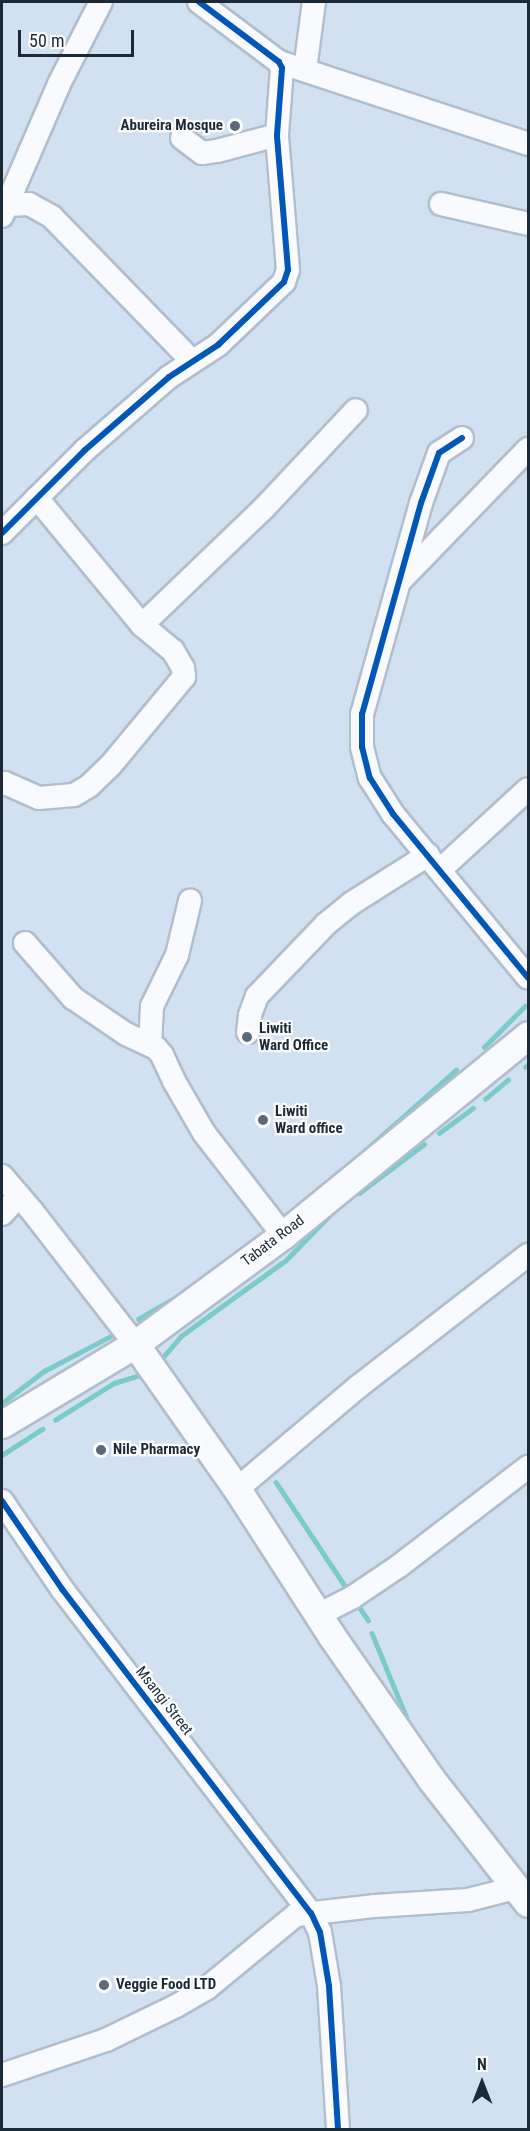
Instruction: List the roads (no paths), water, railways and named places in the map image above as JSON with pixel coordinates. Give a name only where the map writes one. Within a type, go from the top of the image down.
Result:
[{"type":"main road","name":"Tabata Road","points":[[2,1424],[135,1344],[283,1235],[528,1035]]},
{"type":"main road","points":[[135,1344],[237,1489],[318,1615],[431,1779],[521,1895]]},
{"type":"street","points":[[4,213],[59,84],[101,2]]},
{"type":"street","points":[[199,2],[279,62],[528,144]]},
{"type":"street","points":[[304,70],[314,2]]},
{"type":"street","points":[[2,533],[85,450],[191,360],[218,345],[284,282],[288,270],[277,135],[282,79],[279,62]]},
{"type":"street","points":[[183,138],[202,153],[277,135]]},
{"type":"street","points":[[4,213],[29,204],[52,217],[191,360]]},
{"type":"street","points":[[441,204],[528,224]]},
{"type":"street","points":[[142,625],[264,508],[356,410]]},
{"type":"street","points":[[462,438],[445,448],[435,460],[391,606],[363,714],[362,747],[370,778],[393,814],[528,978]]},
{"type":"street","points":[[400,581],[528,449]]},
{"type":"street","points":[[3,782],[39,798],[74,795],[89,786],[110,766],[184,677],[183,668],[173,651],[142,625],[37,498]]},
{"type":"street","points":[[248,1032],[250,1015],[258,996],[326,924],[352,903],[434,862],[528,789]]},
{"type":"street","points":[[150,1045],[152,1005],[177,955],[190,901]]},
{"type":"street","points":[[25,943],[73,998],[126,1034],[150,1045],[162,1055],[204,1133],[283,1235]]},
{"type":"street","points":[[2,1176],[135,1344]]},
{"type":"street","points":[[2,1214],[19,1196]]},
{"type":"street","points":[[237,1489],[359,1386],[528,1255]]},
{"type":"street","points":[[318,1615],[353,1597],[399,1566],[528,1467]]},
{"type":"street","name":"Msangi Street","points":[[2,1501],[63,1589],[311,1913],[320,1932],[329,1986],[338,2130]]},
{"type":"street","points":[[2,2075],[63,2056],[149,2021],[207,1988],[296,1915],[521,1895]]},
{"type":"waterway","points":[[484,1047],[525,1006]]},
{"type":"waterway","points":[[361,1154],[456,1070]]},
{"type":"waterway","points":[[485,1099],[508,1080]]},
{"type":"waterway","points":[[439,1133],[473,1108]]},
{"type":"waterway","points":[[359,1193],[424,1144]]},
{"type":"waterway","points":[[285,1261],[329,1216]]},
{"type":"waterway","points":[[163,1357],[181,1336],[282,1263]]},
{"type":"waterway","points":[[138,1319],[180,1295]]},
{"type":"waterway","points":[[2,1403],[44,1371],[113,1335]]},
{"type":"waterway","points":[[55,1420],[114,1383],[141,1375],[144,1379]]},
{"type":"waterway","points":[[2,1455],[42,1429]]},
{"type":"waterway","points":[[276,1482],[349,1592]]},
{"type":"waterway","points":[[356,1602],[368,1620]]},
{"type":"waterway","points":[[372,1633],[411,1728]]},
{"type":"place","name":"Abureira Mosque","points":[[235,126]]},
{"type":"place","name":"Liwiti Ward Office","points":[[247,1037]]},
{"type":"place","name":"Liwiti Ward office","points":[[263,1120]]},
{"type":"place","name":"Nile Pharmacy","points":[[101,1450]]},
{"type":"place","name":"Veggie Food LTD","points":[[104,1985]]}]
